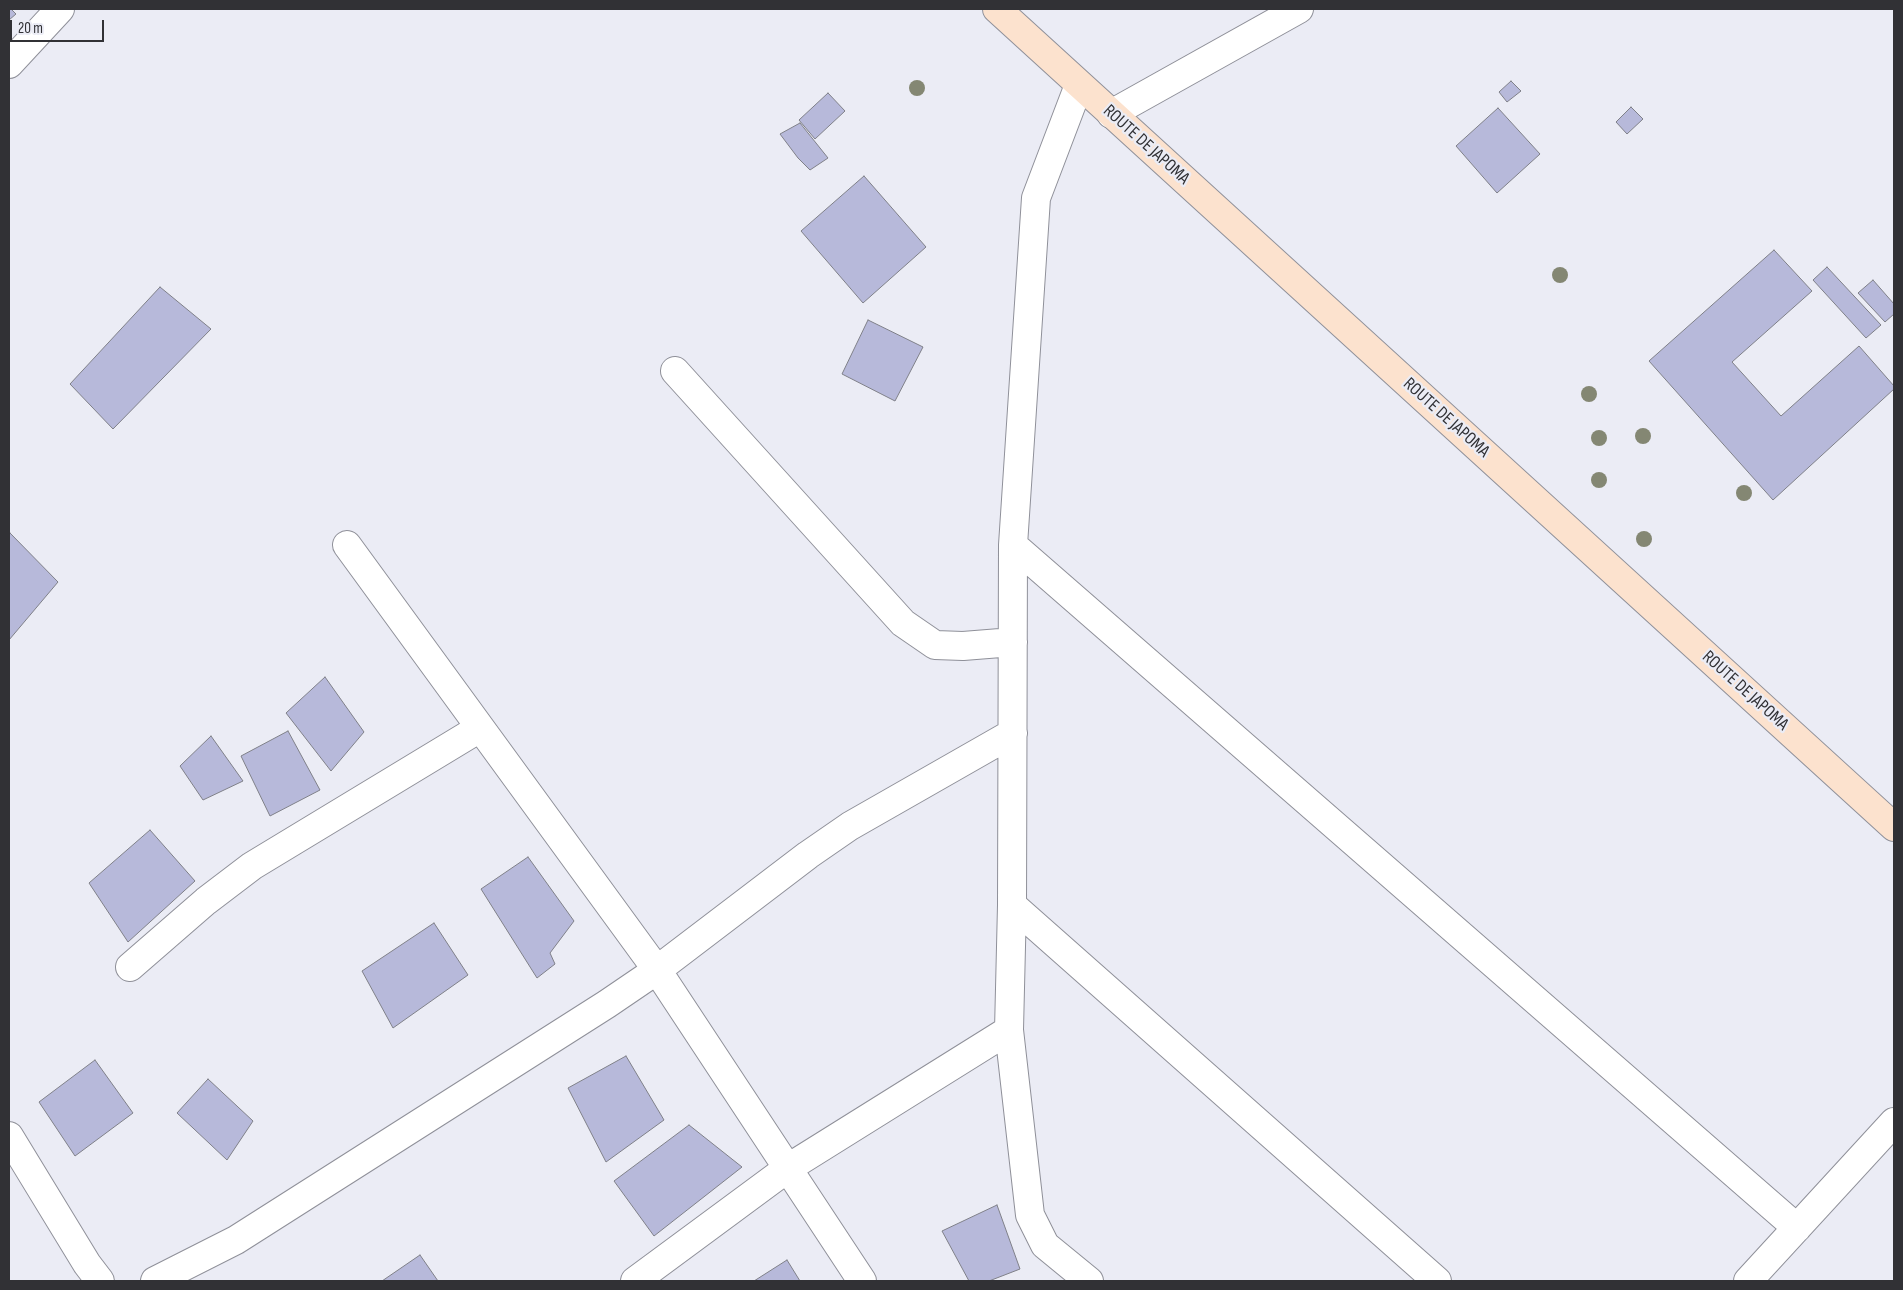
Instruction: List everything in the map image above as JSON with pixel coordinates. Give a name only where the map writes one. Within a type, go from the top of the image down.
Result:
[{"type":"street","points":[[9,64],[60,9]]},
{"type":"street","name":"ROUTE DE JAPOMA","points":[[997,9],[1894,827]]},
{"type":"street","points":[[1111,114],[1299,9]]},
{"type":"street","points":[[1079,85],[1036,198],[1013,545],[1012,906],[1009,1030],[1030,1215],[1044,1245],[1088,1281]]},
{"type":"street","points":[[675,371],[903,623],[935,645],[963,646],[1013,642]]},
{"type":"street","points":[[347,545],[657,970],[862,1281]]},
{"type":"street","points":[[1013,545],[1797,1228]]},
{"type":"street","points":[[130,967],[206,901],[252,866],[480,728]]},
{"type":"street","points":[[155,1281],[236,1240],[657,970],[808,855],[850,826],[1012,733]]},
{"type":"street","points":[[1012,906],[1437,1281]]},
{"type":"street","points":[[635,1281],[788,1168],[1009,1030]]},
{"type":"street","points":[[1748,1281],[1894,1122]]},
{"type":"street","points":[[9,1136],[87,1264],[100,1281]]},
{"type":"building","points":[[9,9],[16,14],[9,20]]},
{"type":"building","points":[[1511,81],[1521,91],[1507,102],[1499,92]]},
{"type":"building","points":[[828,93],[845,111],[815,139],[799,120]]},
{"type":"building","points":[[1631,107],[1643,119],[1627,134],[1616,122]]},
{"type":"building","points":[[1498,108],[1540,154],[1497,193],[1456,146]]},
{"type":"building","points":[[800,123],[828,158],[810,170],[798,158],[780,134]]},
{"type":"building","points":[[864,176],[926,247],[863,303],[801,231]]},
{"type":"building","points":[[1774,250],[1812,291],[1732,362],[1781,416],[1859,346],[1894,386],[1894,389],[1773,500],[1649,361]]},
{"type":"building","points":[[1827,267],[1881,325],[1866,338],[1813,280]]},
{"type":"building","points":[[1873,280],[1894,304],[1894,314],[1885,322],[1858,293]]},
{"type":"building","points":[[160,287],[211,329],[113,429],[70,384]]},
{"type":"building","points":[[868,320],[923,347],[895,401],[842,374]]},
{"type":"building","points":[[10,533],[58,582],[9,640],[9,535]]},
{"type":"building","points":[[325,677],[364,732],[331,771],[286,713]]},
{"type":"building","points":[[288,731],[320,790],[270,816],[241,756]]},
{"type":"building","points":[[211,736],[243,781],[203,800],[180,766]]},
{"type":"building","points":[[150,830],[195,881],[128,942],[89,883]]},
{"type":"building","points":[[528,857],[574,921],[550,953],[555,964],[537,978],[481,889]]},
{"type":"building","points":[[434,923],[468,975],[393,1028],[362,971]]},
{"type":"building","points":[[626,1056],[664,1120],[606,1162],[568,1088]]},
{"type":"building","points":[[95,1060],[133,1113],[75,1156],[39,1102]]},
{"type":"building","points":[[208,1079],[253,1121],[227,1160],[177,1113]]},
{"type":"building","points":[[689,1125],[742,1167],[654,1236],[614,1181]]},
{"type":"building","points":[[997,1205],[1020,1269],[989,1281],[969,1281],[942,1231]]},
{"type":"building","points":[[420,1255],[438,1281],[382,1281]]},
{"type":"building","points":[[787,1260],[800,1281],[754,1281]]}]
